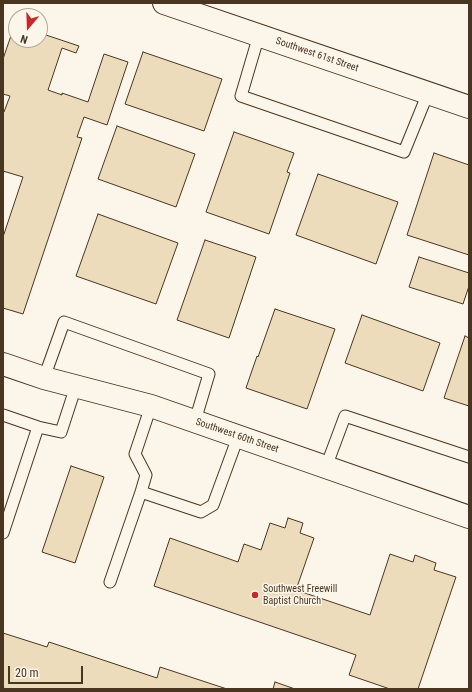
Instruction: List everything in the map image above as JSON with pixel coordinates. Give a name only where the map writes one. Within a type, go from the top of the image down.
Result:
[{"type":"street","name":"Southwest 61st Street","points":[[165,3],[469,106]]},
{"type":"street","name":"Southwest 60th Street","points":[[3,364],[44,378],[151,406],[469,517]]},
{"type":"lane","points":[[259,35],[241,96],[404,152],[428,92]]},
{"type":"lane","points":[[44,378],[64,322],[209,374],[195,421]]},
{"type":"lane","points":[[3,415],[38,427],[61,432],[76,386]]},
{"type":"lane","points":[[110,582],[146,475],[135,454],[151,406]]},
{"type":"lane","points":[[326,467],[345,416],[469,457]]},
{"type":"lane","points":[[3,533],[38,427]]},
{"type":"lane","points":[[141,492],[202,512],[213,505],[238,436]]},
{"type":"building","points":[[48,36],[79,46],[76,53],[62,48],[48,90],[88,102],[104,54],[128,62],[107,125],[84,117],[77,137],[82,138],[23,314],[3,308],[3,237],[23,177],[3,171],[3,112],[10,96],[3,94],[3,59],[8,44],[8,48],[48,48]]},
{"type":"building","points":[[143,52],[222,79],[204,131],[125,104]]},
{"type":"building","points":[[117,126],[195,154],[176,207],[98,179]]},
{"type":"building","points":[[234,132],[294,153],[287,172],[290,173],[269,234],[206,212]]},
{"type":"building","points":[[434,153],[469,165],[469,255],[407,235]]},
{"type":"building","points":[[318,174],[398,202],[376,264],[296,235]]},
{"type":"building","points":[[98,214],[178,243],[156,304],[76,276]]},
{"type":"building","points":[[205,240],[256,257],[229,338],[177,320]]},
{"type":"building","points":[[419,257],[469,273],[469,286],[463,304],[409,287]]},
{"type":"building","points":[[275,309],[335,329],[307,409],[246,388]]},
{"type":"building","points":[[362,315],[440,343],[423,391],[345,363]]},
{"type":"building","points":[[465,336],[469,338],[469,406],[444,398]]},
{"type":"building","points":[[71,466],[104,477],[75,563],[42,552]]},
{"type":"building","points":[[288,518],[303,523],[300,533],[314,538],[296,590],[370,615],[390,554],[413,562],[415,555],[436,563],[434,570],[456,577],[418,689],[390,689],[349,675],[356,655],[154,586],[170,538],[238,562],[244,544],[261,550],[270,523],[285,528]]},
{"type":"building","points":[[3,633],[47,647],[49,642],[157,678],[160,667],[227,689],[3,688]]},
{"type":"building","points":[[275,682],[295,689],[273,689]]},
{"type":"place","name":"Southwest Freewill Baptist Church","points":[[255,595]]}]
